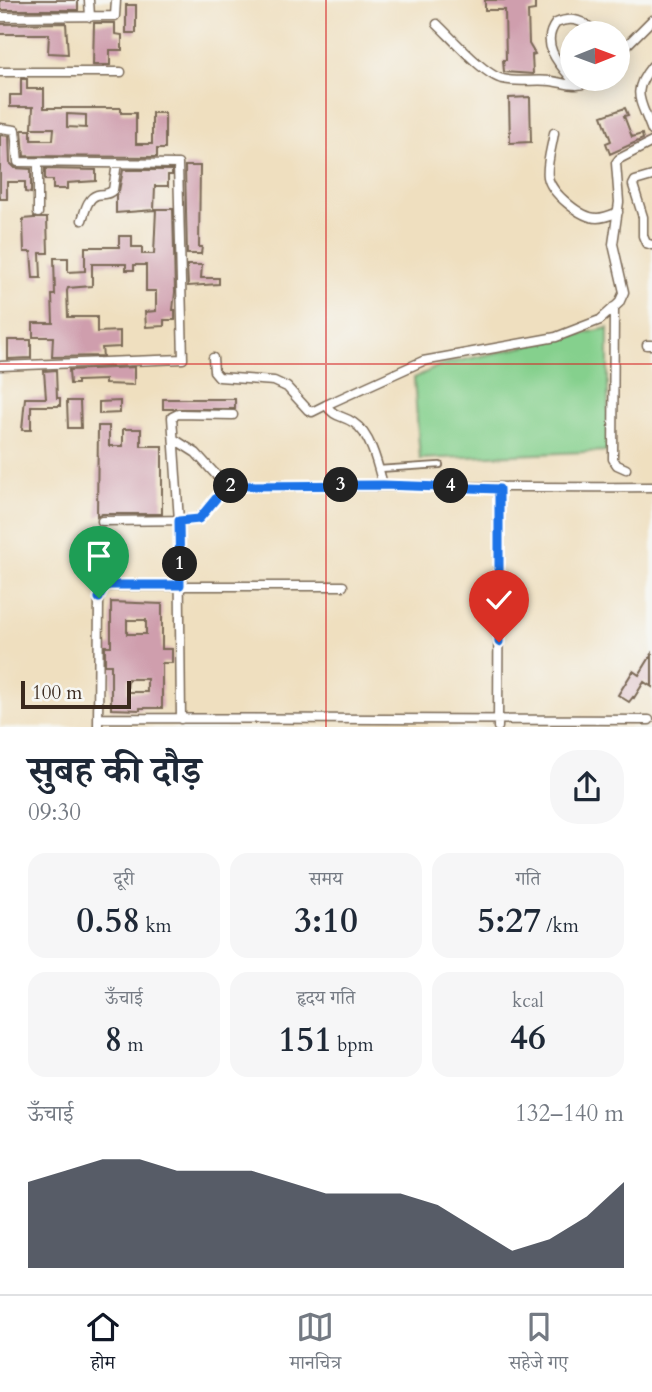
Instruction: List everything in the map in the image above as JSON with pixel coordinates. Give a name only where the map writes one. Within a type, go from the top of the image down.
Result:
[{"type":"street","points":[[89,0],[90,16]]},
{"type":"street","points":[[0,17],[116,15],[117,0]]},
{"type":"street","points":[[630,42],[652,20]]},
{"type":"street","points":[[560,22],[550,31],[550,45],[560,64]]},
{"type":"street","points":[[437,24],[486,71],[496,77],[560,83]]},
{"type":"street","points":[[652,65],[641,80],[639,92],[652,131]]},
{"type":"street","points":[[0,72],[121,72]]},
{"type":"street","points":[[0,128],[12,128],[16,131],[17,162],[178,164],[183,359],[0,366]]},
{"type":"street","points":[[554,133],[548,176],[558,194],[576,211],[591,218],[601,218],[618,212]]},
{"type":"street","points":[[212,358],[214,371],[219,377],[274,381],[287,387],[304,407],[312,412],[423,361],[556,337],[593,324],[614,307],[624,292],[613,244],[619,202],[615,171],[617,161],[652,142]]},
{"type":"street","points":[[38,163],[38,213]]},
{"type":"street","points":[[82,220],[90,199],[96,195],[108,195],[113,190],[117,163]]},
{"type":"street","points":[[652,176],[635,181],[633,185],[644,219],[644,240],[652,245]]},
{"type":"street","points":[[614,307],[614,459],[617,465],[626,469]]},
{"type":"street","points":[[326,405],[334,416],[352,421],[360,429],[379,469],[383,485]]},
{"type":"street","points":[[181,719],[179,521],[172,420],[175,415],[233,415]]},
{"type":"street","points":[[174,439],[196,453],[227,486],[383,485],[499,489],[652,487]]},
{"type":"street","points":[[102,522],[199,519],[227,486]]},
{"type":"street","points":[[498,722],[499,489]]},
{"type":"street","points":[[343,586],[109,585],[101,590],[99,722],[181,719],[299,723],[649,721]]},
{"type":"lane","points":[[379,469],[440,465]]},
{"type":"green space","points":[[608,328],[608,451],[420,459],[414,378],[441,365]]},
{"type":"building","points":[[0,0],[78,0],[78,10],[0,10]]},
{"type":"building","points":[[485,0],[535,0],[535,10],[528,11],[529,44],[535,54],[532,55],[533,74],[504,72],[505,10],[485,10]]},
{"type":"building","points":[[126,5],[136,5],[136,33],[126,33]]},
{"type":"building","points":[[66,23],[68,54],[48,53],[49,34],[0,34],[0,24]]},
{"type":"building","points":[[94,23],[115,23],[115,34],[122,35],[122,50],[110,50],[110,65],[93,65]]},
{"type":"building","points":[[21,79],[27,79],[27,89],[44,89],[44,108],[121,108],[121,113],[136,113],[136,144],[152,144],[152,113],[165,113],[165,149],[157,149],[157,157],[24,156],[22,130],[31,130],[31,140],[53,140],[54,128],[32,128],[33,107],[10,107],[10,95],[21,95]],"holes":[[[67,114],[86,115],[86,128],[67,127]]]},
{"type":"building","points":[[530,97],[531,142],[510,143],[509,98]]},
{"type":"building","points":[[625,108],[628,115],[624,116],[632,137],[642,134],[643,139],[610,154],[606,143],[611,141],[602,116]]},
{"type":"building","points":[[0,135],[9,136],[10,163],[15,168],[31,169],[31,193],[25,192],[25,182],[7,182],[7,199],[0,199]]},
{"type":"building","points":[[185,166],[200,166],[201,254],[187,254]]},
{"type":"building","points":[[45,169],[96,170],[96,181],[67,183],[67,189],[53,189],[53,180],[45,180]]},
{"type":"building","points":[[123,170],[172,170],[172,175],[168,175],[168,186],[155,186],[154,210],[116,213],[116,196]]},
{"type":"building","points":[[156,209],[173,209],[175,320],[164,320],[164,326],[146,327],[145,312],[156,311],[156,291],[146,291],[146,265],[134,265],[134,270],[126,270],[126,264],[92,264],[92,286],[68,288],[68,317],[97,317],[97,332],[120,331],[120,347],[102,348],[103,356],[52,357],[53,337],[33,337],[33,323],[53,323],[54,258],[68,258],[68,272],[85,271],[85,247],[119,247],[119,236],[132,236],[132,247],[142,247],[142,254],[154,254]]},
{"type":"building","points":[[47,218],[48,253],[40,253],[41,278],[33,278],[31,252],[24,252],[23,219]]},
{"type":"building","points":[[187,265],[202,265],[201,278],[219,278],[219,284],[188,286]]},
{"type":"building","points":[[8,340],[31,340],[31,358],[8,359]]},
{"type":"building","points":[[134,367],[134,385],[105,384],[105,380],[77,381],[77,384],[70,384],[69,370]]},
{"type":"building","points":[[56,370],[60,406],[31,406],[31,430],[22,430],[25,398],[46,398],[44,371]]},
{"type":"building","points":[[163,399],[235,399],[235,409],[163,409]]},
{"type":"building","points":[[67,401],[80,401],[81,428],[68,428]]},
{"type":"building","points":[[120,401],[120,413],[99,414],[99,402]]},
{"type":"building","points":[[98,426],[109,426],[109,446],[123,446],[123,429],[141,429],[141,446],[162,446],[162,514],[102,514],[97,517]]},
{"type":"building","points":[[111,602],[162,604],[162,649],[172,649],[172,663],[162,663],[162,708],[111,709],[111,665],[105,665],[105,646],[111,646]],"holes":[[[127,620],[146,620],[146,634],[127,634]],[[128,679],[147,679],[147,692],[127,692]]]},
{"type":"building","points":[[652,654],[652,687],[644,682],[629,702],[618,695],[633,671],[639,675]]},
{"type":"route","points":[[99,598],[103,588],[109,585],[180,585],[179,521],[199,519],[229,486],[383,485],[499,489],[499,642]]}]
